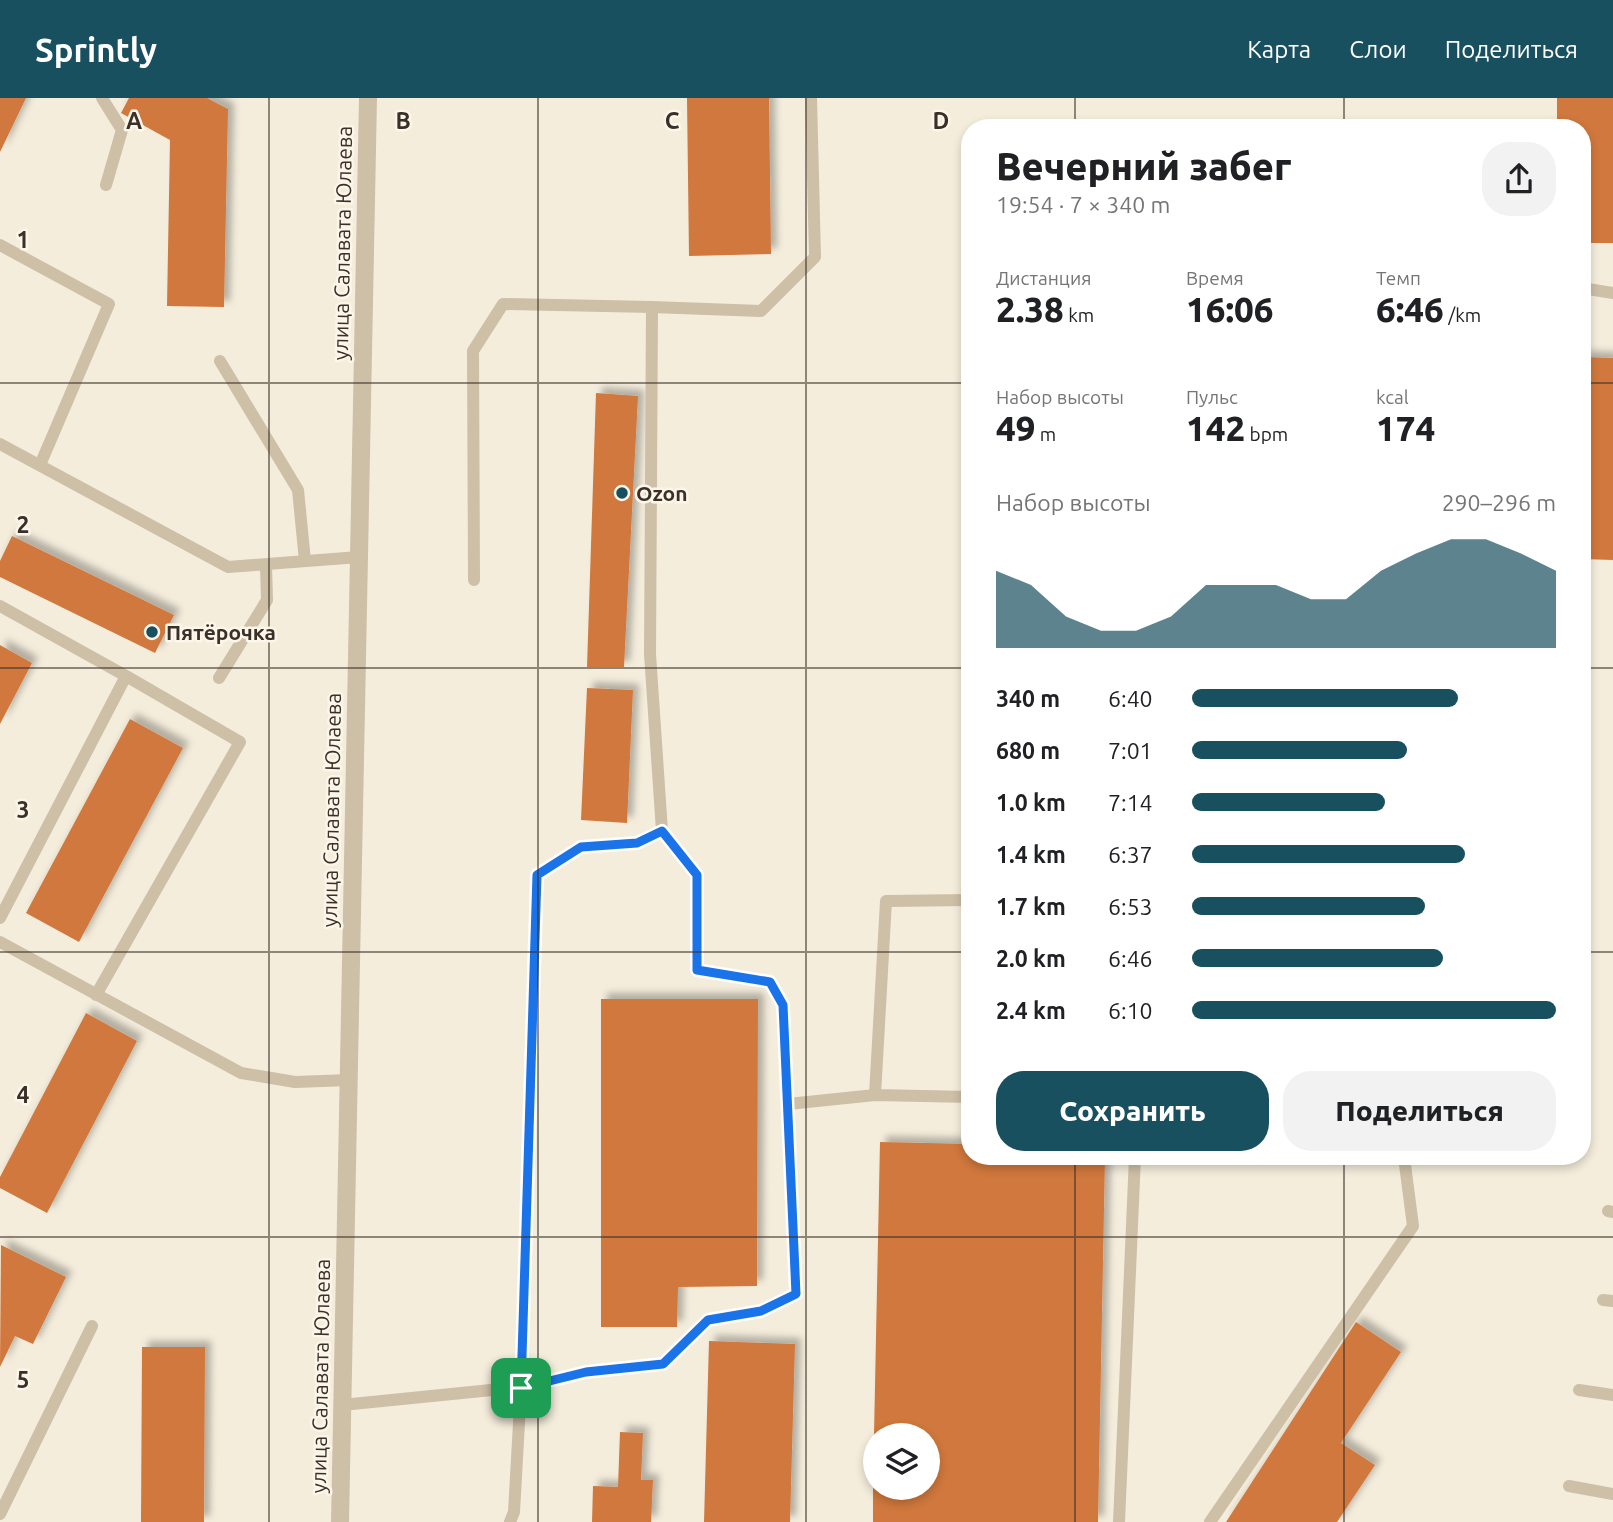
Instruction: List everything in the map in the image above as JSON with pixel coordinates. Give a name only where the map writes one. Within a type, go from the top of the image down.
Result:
[{"type":"street","name":"улица Салавата Юлаева","points":[[340,1522],[368,98]]},
{"type":"lane","points":[[102,98],[122,130],[106,185]]},
{"type":"lane","points":[[474,580],[473,351],[503,304],[761,311],[815,257],[811,98]]},
{"type":"lane","points":[[0,245],[109,304],[40,465]]},
{"type":"lane","points":[[1591,289],[1613,293]]},
{"type":"lane","points":[[342,1405],[521,1388],[586,1372],[663,1364],[708,1320],[761,1311],[796,1294],[783,1005],[770,982],[697,970],[697,875],[662,831],[650,654],[652,307]]},
{"type":"lane","points":[[220,360],[298,490],[305,561]]},
{"type":"lane","points":[[0,443],[228,567],[359,557]]},
{"type":"lane","points":[[219,678],[267,600],[266,565]]},
{"type":"lane","points":[[0,606],[240,742],[96,995]]},
{"type":"lane","points":[[0,918],[126,676]]},
{"type":"lane","points":[[510,1522],[514,1512],[521,1388],[537,875],[581,847],[637,843],[662,831]]},
{"type":"lane","points":[[875,1095],[886,901],[961,900]]},
{"type":"lane","points":[[0,942],[241,1073],[295,1082],[349,1080]]},
{"type":"lane","points":[[788,1104],[875,1095],[961,1097]]},
{"type":"lane","points":[[1119,1522],[1135,1165]]},
{"type":"lane","points":[[1210,1522],[1413,1226],[1405,1165]]},
{"type":"lane","points":[[0,1514],[92,1325]]},
{"type":"lane","points":[[1579,1390],[1613,1395]]},
{"type":"lane","points":[[1569,1486],[1613,1494]]},
{"type":"building","points":[[0,98],[26,98],[0,152]]},
{"type":"building","points":[[129,98],[207,98],[228,109],[224,307],[167,306],[170,140],[121,113]]},
{"type":"building","points":[[687,98],[769,98],[771,254],[689,256]]},
{"type":"building","points":[[1557,98],[1613,98],[1613,243],[1591,243],[1591,119],[1557,119]]},
{"type":"building","points":[[1591,357],[1613,358],[1613,560],[1591,559]]},
{"type":"building","points":[[596,393],[638,396],[624,667],[587,667]]},
{"type":"building","points":[[12,536],[174,615],[155,653],[0,577],[0,561]]},
{"type":"building","points":[[0,645],[32,663],[0,724]]},
{"type":"building","points":[[587,688],[633,690],[627,823],[581,820]]},
{"type":"building","points":[[130,719],[183,748],[79,942],[26,913]]},
{"type":"building","points":[[601,999],[758,999],[757,1286],[678,1287],[677,1327],[601,1327]]},
{"type":"building","points":[[86,1013],[137,1041],[47,1213],[0,1188],[0,1177]]},
{"type":"building","points":[[880,1142],[961,1144],[961,1165],[1105,1165],[1098,1522],[873,1522],[873,1500],[940,1500],[940,1423],[874,1423]]},
{"type":"building","points":[[1,1245],[66,1277],[33,1344],[15,1336],[0,1367]]},
{"type":"building","points":[[1356,1322],[1401,1352],[1341,1443],[1375,1465],[1337,1522],[1226,1522]]},
{"type":"building","points":[[709,1341],[795,1344],[790,1522],[704,1522]]},
{"type":"building","points":[[142,1347],[205,1347],[204,1522],[141,1522]]},
{"type":"building","points":[[620,1432],[643,1433],[641,1480],[653,1480],[651,1522],[592,1522],[593,1486],[618,1487]]},
{"type":"place","name":"Ozon","points":[[622,493]]},
{"type":"place","name":"Пятёрочка","points":[[152,632]]},
{"type":"route","points":[[662,831],[697,875],[697,970],[770,982],[783,1005],[796,1294],[761,1311],[708,1320],[663,1364],[586,1372],[521,1388],[537,875],[581,847],[637,843],[662,831]]}]
